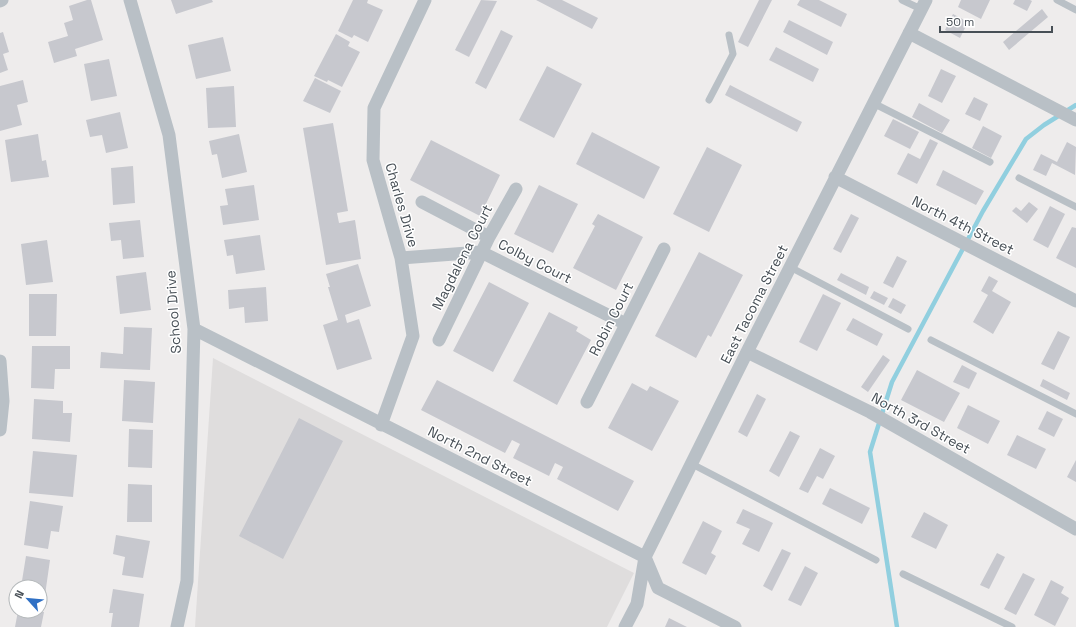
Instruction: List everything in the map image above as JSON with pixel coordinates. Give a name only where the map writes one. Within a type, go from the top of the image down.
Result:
[{"type":"street","name":"School Drive","points":[[130,0],[169,135],[194,329],[187,581],[177,627]]},
{"type":"street","name":"Charles Drive","points":[[381,425],[413,336],[401,258],[373,160],[374,108],[425,0]]},
{"type":"street","name":"East Tacoma Street","points":[[625,627],[637,604],[645,558],[747,352],[923,5]]},
{"type":"street","points":[[909,33],[1076,120]]},
{"type":"street","name":"North 4th Street","points":[[835,177],[1076,301]]},
{"type":"street","name":"Magdalena Court","points":[[439,340],[489,236],[516,189]]},
{"type":"street","points":[[422,202],[489,236]]},
{"type":"street","name":"Robin Court","points":[[587,402],[664,249]]},
{"type":"street","name":"Colby Court","points":[[401,258],[481,252],[626,324]]},
{"type":"street","name":"North 2nd Street","points":[[194,329],[645,558]]},
{"type":"street","name":"North 3rd Street","points":[[747,352],[870,412],[1076,528]]},
{"type":"street","points":[[0,361],[4,401],[0,430]]},
{"type":"street","points":[[645,558],[658,588],[735,627]]},
{"type":"lane","points":[[902,0],[923,5]]},
{"type":"lane","points":[[1057,0],[1076,10]]},
{"type":"lane","points":[[708,100],[733,54],[729,35]]},
{"type":"lane","points":[[873,103],[990,162]]},
{"type":"lane","points":[[1019,178],[1076,207]]},
{"type":"lane","points":[[790,267],[908,329]]},
{"type":"lane","points":[[931,340],[1076,414]]},
{"type":"lane","points":[[692,464],[876,560]]},
{"type":"lane","points":[[903,574],[1012,627]]},
{"type":"shaded area","points":[[213,358],[634,573],[607,627],[195,627]]},
{"type":"building","points":[[91,0],[103,40],[75,49],[77,56],[54,63],[48,42],[68,36],[64,23],[73,20],[69,6]]},
{"type":"building","points":[[171,0],[212,0],[213,2],[176,14]]},
{"type":"building","points":[[353,0],[368,0],[367,3],[383,10],[368,42],[354,35],[352,38],[338,31]]},
{"type":"building","points":[[481,0],[497,1],[469,57],[455,50]]},
{"type":"building","points":[[536,0],[562,0],[598,18],[592,29]]},
{"type":"building","points":[[759,0],[772,0],[748,47],[738,42]]},
{"type":"building","points":[[800,0],[819,0],[847,14],[841,27],[797,5]]},
{"type":"building","points":[[961,0],[990,0],[981,19],[958,7]]},
{"type":"building","points":[[1015,0],[1032,1],[1027,11],[1013,4]]},
{"type":"building","points":[[1042,9],[1048,17],[1009,50],[1003,42]]},
{"type":"building","points":[[953,14],[968,22],[960,38],[945,30]]},
{"type":"building","points":[[789,20],[833,42],[827,55],[783,32]]},
{"type":"building","points":[[501,30],[513,36],[486,89],[475,83]]},
{"type":"building","points":[[3,32],[9,52],[3,54],[8,70],[0,73],[0,33]]},
{"type":"building","points":[[336,34],[350,42],[348,46],[360,52],[342,87],[328,80],[327,82],[314,76]]},
{"type":"building","points":[[223,37],[231,71],[196,79],[188,45]]},
{"type":"building","points":[[776,47],[819,69],[813,82],[769,60]]},
{"type":"building","points":[[109,59],[117,96],[91,101],[84,64]]},
{"type":"building","points":[[547,66],[582,84],[554,138],[519,120]]},
{"type":"building","points":[[941,69],[956,76],[942,103],[928,96]]},
{"type":"building","points":[[315,78],[341,91],[330,113],[303,101]]},
{"type":"building","points":[[23,80],[28,102],[17,105],[22,125],[0,131],[0,86]]},
{"type":"building","points":[[730,85],[802,122],[797,132],[725,95]]},
{"type":"building","points":[[234,86],[236,127],[208,128],[206,88]]},
{"type":"building","points":[[974,97],[988,104],[980,121],[965,114]]},
{"type":"building","points":[[919,103],[950,120],[942,133],[912,117]]},
{"type":"building","points":[[120,112],[128,148],[106,153],[102,135],[90,137],[86,120]]},
{"type":"building","points":[[893,119],[919,132],[910,149],[884,136]]},
{"type":"building","points":[[333,123],[348,211],[337,213],[339,223],[355,220],[361,259],[326,265],[303,128]]},
{"type":"building","points":[[983,126],[1002,136],[991,158],[972,148]]},
{"type":"building","points":[[592,132],[660,167],[644,199],[576,164]]},
{"type":"building","points":[[38,134],[42,161],[46,160],[49,177],[11,182],[5,140]]},
{"type":"building","points":[[239,134],[247,172],[222,178],[217,154],[212,155],[209,141]]},
{"type":"building","points":[[930,139],[938,143],[917,184],[897,174],[908,153],[920,159]]},
{"type":"building","points":[[431,140],[500,175],[480,216],[410,180]]},
{"type":"building","points":[[1067,142],[1076,147],[1075,175],[1052,163],[1046,176],[1033,170],[1041,154],[1057,162]]},
{"type":"building","points":[[707,147],[742,165],[709,232],[673,214]]},
{"type":"building","points":[[133,166],[135,203],[113,205],[111,168]]},
{"type":"building","points":[[943,170],[984,191],[976,205],[936,185]]},
{"type":"building","points":[[254,185],[259,220],[223,225],[220,206],[228,205],[225,189]]},
{"type":"building","points":[[539,185],[578,204],[553,253],[514,234]]},
{"type":"building","points":[[1029,202],[1038,209],[1027,223],[1012,211],[1016,207],[1021,211]]},
{"type":"building","points":[[1050,206],[1065,214],[1048,248],[1033,240]]},
{"type":"building","points":[[598,214],[643,237],[616,290],[573,268],[595,226],[592,224]]},
{"type":"building","points":[[851,214],[859,218],[841,253],[833,249]]},
{"type":"building","points":[[140,220],[144,257],[123,259],[121,240],[111,241],[109,223]]},
{"type":"building","points":[[1072,227],[1076,228],[1076,268],[1056,258]]},
{"type":"building","points":[[260,235],[265,270],[236,274],[233,255],[227,256],[224,240]]},
{"type":"building","points":[[47,240],[53,282],[26,285],[21,244]]},
{"type":"building","points":[[699,252],[743,275],[711,337],[708,335],[696,358],[655,336]]},
{"type":"building","points":[[897,256],[907,261],[893,288],[883,283]]},
{"type":"building","points":[[358,264],[371,306],[345,315],[347,323],[359,319],[372,359],[337,370],[323,325],[338,320],[328,287],[330,287],[326,274]]},
{"type":"building","points":[[146,272],[151,310],[120,314],[116,276]]},
{"type":"building","points":[[841,273],[869,287],[866,295],[837,280]]},
{"type":"building","points":[[989,276],[998,281],[992,291],[1011,302],[993,334],[973,322],[988,295],[981,291]]},
{"type":"building","points":[[489,282],[529,303],[493,372],[453,351]]},
{"type":"building","points":[[266,287],[268,321],[245,323],[244,307],[229,309],[228,290]]},
{"type":"building","points":[[874,291],[888,298],[884,305],[870,298]]},
{"type":"building","points":[[29,294],[57,294],[56,336],[29,336]]},
{"type":"building","points":[[823,294],[841,303],[817,351],[799,342]]},
{"type":"building","points":[[893,298],[906,305],[901,314],[888,307]]},
{"type":"building","points":[[549,312],[578,327],[576,331],[591,340],[557,405],[513,381]]},
{"type":"building","points":[[853,318],[883,334],[877,346],[846,330]]},
{"type":"building","points":[[124,327],[152,328],[150,370],[100,368],[101,352],[123,354]]},
{"type":"building","points":[[1058,331],[1070,337],[1054,370],[1041,364]]},
{"type":"building","points":[[32,346],[70,346],[70,369],[55,369],[54,389],[31,388]]},
{"type":"building","points":[[883,355],[890,360],[868,392],[861,387]]},
{"type":"building","points":[[962,365],[977,373],[969,389],[953,382]]},
{"type":"building","points":[[917,370],[960,393],[944,422],[901,400]]},
{"type":"building","points":[[1043,379],[1070,393],[1067,400],[1040,386]]},
{"type":"building","points":[[124,380],[155,382],[153,423],[122,421]]},
{"type":"building","points":[[437,380],[634,481],[618,511],[557,479],[563,467],[555,463],[549,476],[513,458],[520,444],[512,440],[505,453],[421,410]]},
{"type":"building","points":[[632,383],[647,391],[650,386],[679,401],[652,451],[608,428]]},
{"type":"building","points":[[757,394],[766,399],[747,437],[738,432]]},
{"type":"building","points":[[34,399],[63,401],[63,413],[72,413],[70,442],[32,439]]},
{"type":"building","points":[[968,405],[1000,421],[988,444],[957,428]]},
{"type":"building","points":[[1047,411],[1063,419],[1054,437],[1038,429]]},
{"type":"building","points":[[299,418],[343,441],[283,559],[239,536]]},
{"type":"building","points":[[129,429],[153,430],[152,468],[128,467]]},
{"type":"building","points":[[790,431],[800,436],[779,477],[769,471]]},
{"type":"building","points":[[1017,435],[1046,449],[1036,469],[1007,455]]},
{"type":"building","points":[[820,448],[835,456],[823,479],[817,476],[808,493],[799,489]]},
{"type":"building","points":[[33,451],[77,455],[73,497],[29,493]]},
{"type":"building","points":[[1076,460],[1076,482],[1067,477]]},
{"type":"building","points":[[128,484],[152,485],[152,522],[127,522]]},
{"type":"building","points":[[830,488],[870,508],[862,524],[822,504]]},
{"type":"building","points":[[30,501],[63,506],[59,532],[51,531],[48,549],[24,545]]},
{"type":"building","points":[[743,509],[773,523],[759,552],[742,544],[750,529],[736,523]]},
{"type":"building","points":[[924,512],[948,525],[936,549],[911,537]]},
{"type":"building","points":[[703,521],[722,531],[711,553],[716,556],[706,575],[682,563]]},
{"type":"building","points":[[116,535],[150,541],[143,578],[122,575],[125,557],[113,554]]},
{"type":"building","points":[[782,549],[791,553],[772,591],[763,586]]},
{"type":"building","points":[[997,553],[1005,557],[989,589],[980,585]]},
{"type":"building","points":[[26,556],[50,560],[47,579],[22,579]]},
{"type":"building","points":[[805,566],[818,573],[801,606],[788,600]]},
{"type":"building","points":[[1023,573],[1035,579],[1016,615],[1004,609]]},
{"type":"building","points":[[1051,580],[1064,587],[1061,593],[1069,598],[1055,626],[1034,615]]},
{"type":"building","points":[[113,589],[144,594],[139,627],[111,627],[113,613],[109,613]]},
{"type":"building","points":[[669,618],[687,627],[665,627]]},
{"type":"building","points":[[16,619],[43,619],[41,627],[15,627]]},
{"type":"waterway","points":[[897,627],[870,452],[892,382],[983,211],[1026,139],[1044,125],[1076,105]]}]
